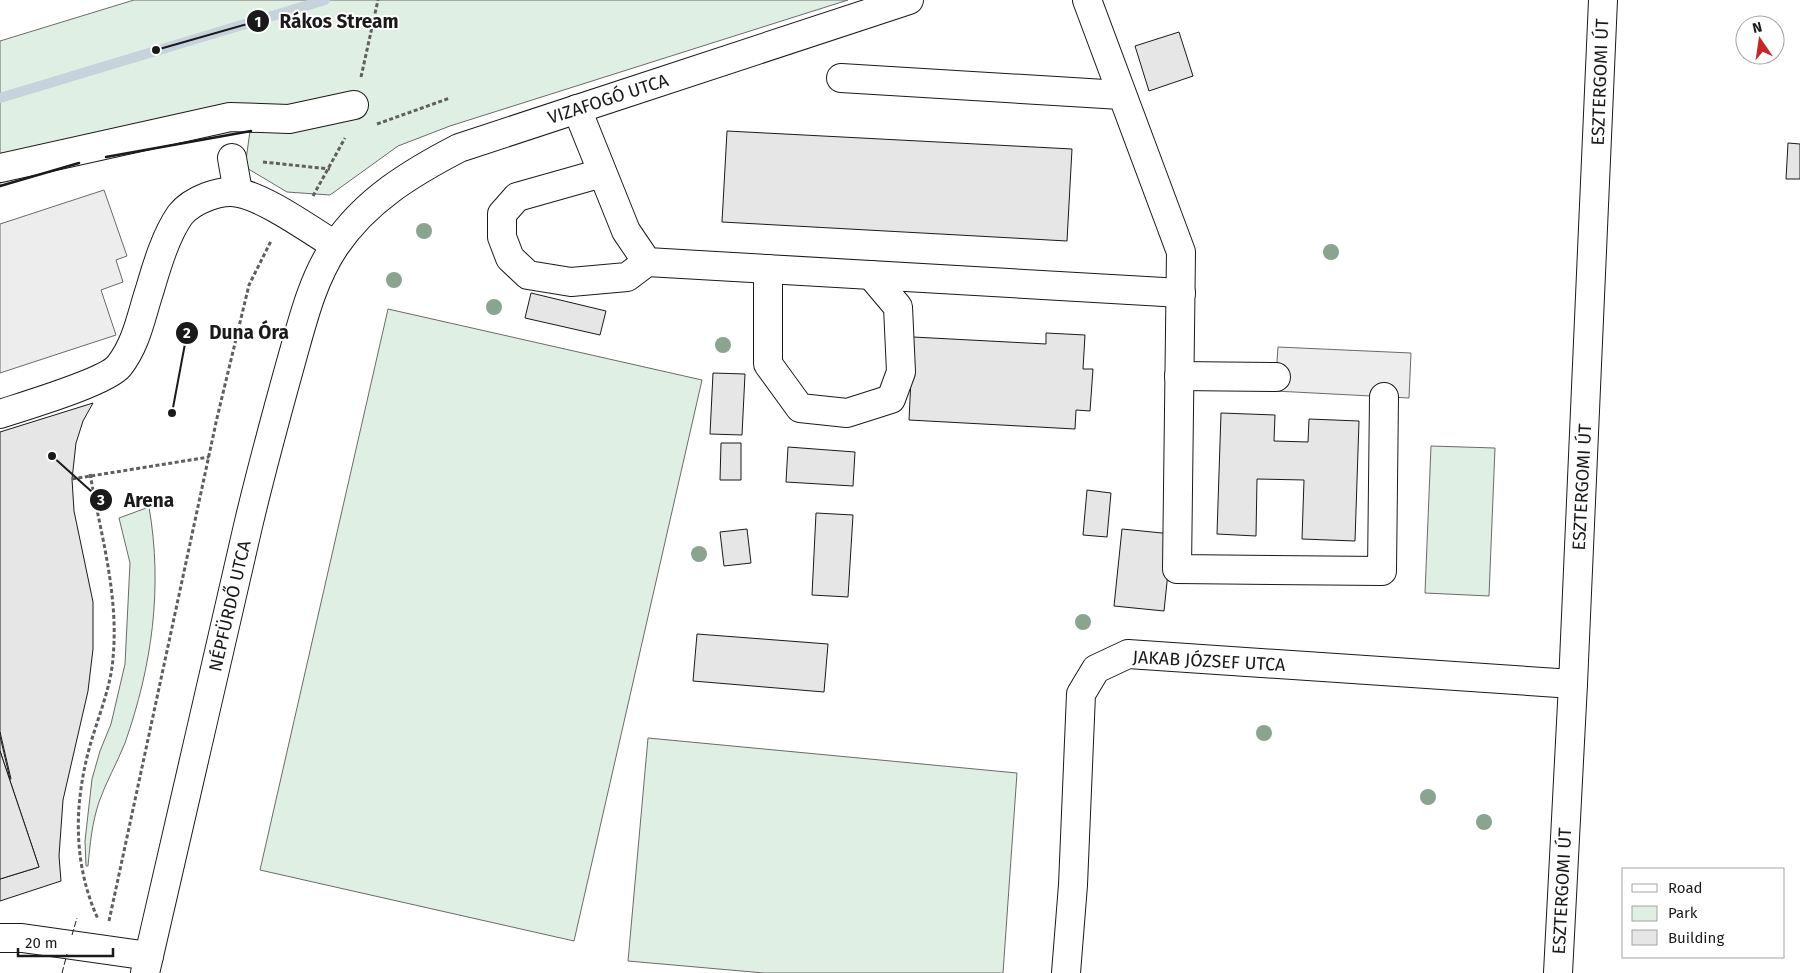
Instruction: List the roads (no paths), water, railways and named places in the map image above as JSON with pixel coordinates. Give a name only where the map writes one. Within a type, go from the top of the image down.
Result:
[{"type":"street","name":"VIZAFOGÓ UTCA","points":[[335,246],[362,213],[389,188],[422,167],[459,148],[909,0]]},
{"type":"street","points":[[1087,0],[1181,252],[1177,569],[1382,571],[1384,396]]},
{"type":"street","name":"ESZTERGOMI ÚT","points":[[1558,973],[1573,684],[1603,0]]},
{"type":"street","points":[[841,78],[1121,95]]},
{"type":"street","points":[[0,168],[230,117],[289,119],[354,105]]},
{"type":"street","points":[[577,110],[626,231],[647,262]]},
{"type":"street","points":[[232,158],[238,192]]},
{"type":"street","points":[[602,173],[517,198],[502,214],[502,237],[510,258],[528,275],[571,282],[627,277],[647,262],[1180,293]]},
{"type":"street","points":[[0,414],[92,382],[118,367],[137,335],[150,288],[171,232],[181,214],[192,204],[208,197],[238,192],[261,201],[335,246]]},
{"type":"street","name":"NÉPFÜRDŐ UTCA","points":[[147,965],[266,451],[304,317],[325,263],[335,246]]},
{"type":"street","points":[[768,269],[768,364],[800,408],[847,413],[891,399],[901,372],[898,307],[871,275]]},
{"type":"street","points":[[1179,376],[1276,377]]},
{"type":"street","name":"JAKAB JÓZSEF UTCA","points":[[1066,973],[1073,885],[1081,694],[1096,669],[1128,654],[1573,684]]},
{"type":"street","points":[[0,938],[104,942],[147,965]]},
{"type":"waterway","points":[[0,98],[325,0]]},
{"type":"place","name":"Rákos Stream","points":[[156,50]]},
{"type":"place","name":"Duna Óra","points":[[172,413]]},
{"type":"place","name":"Arena","points":[[52,456]]}]
